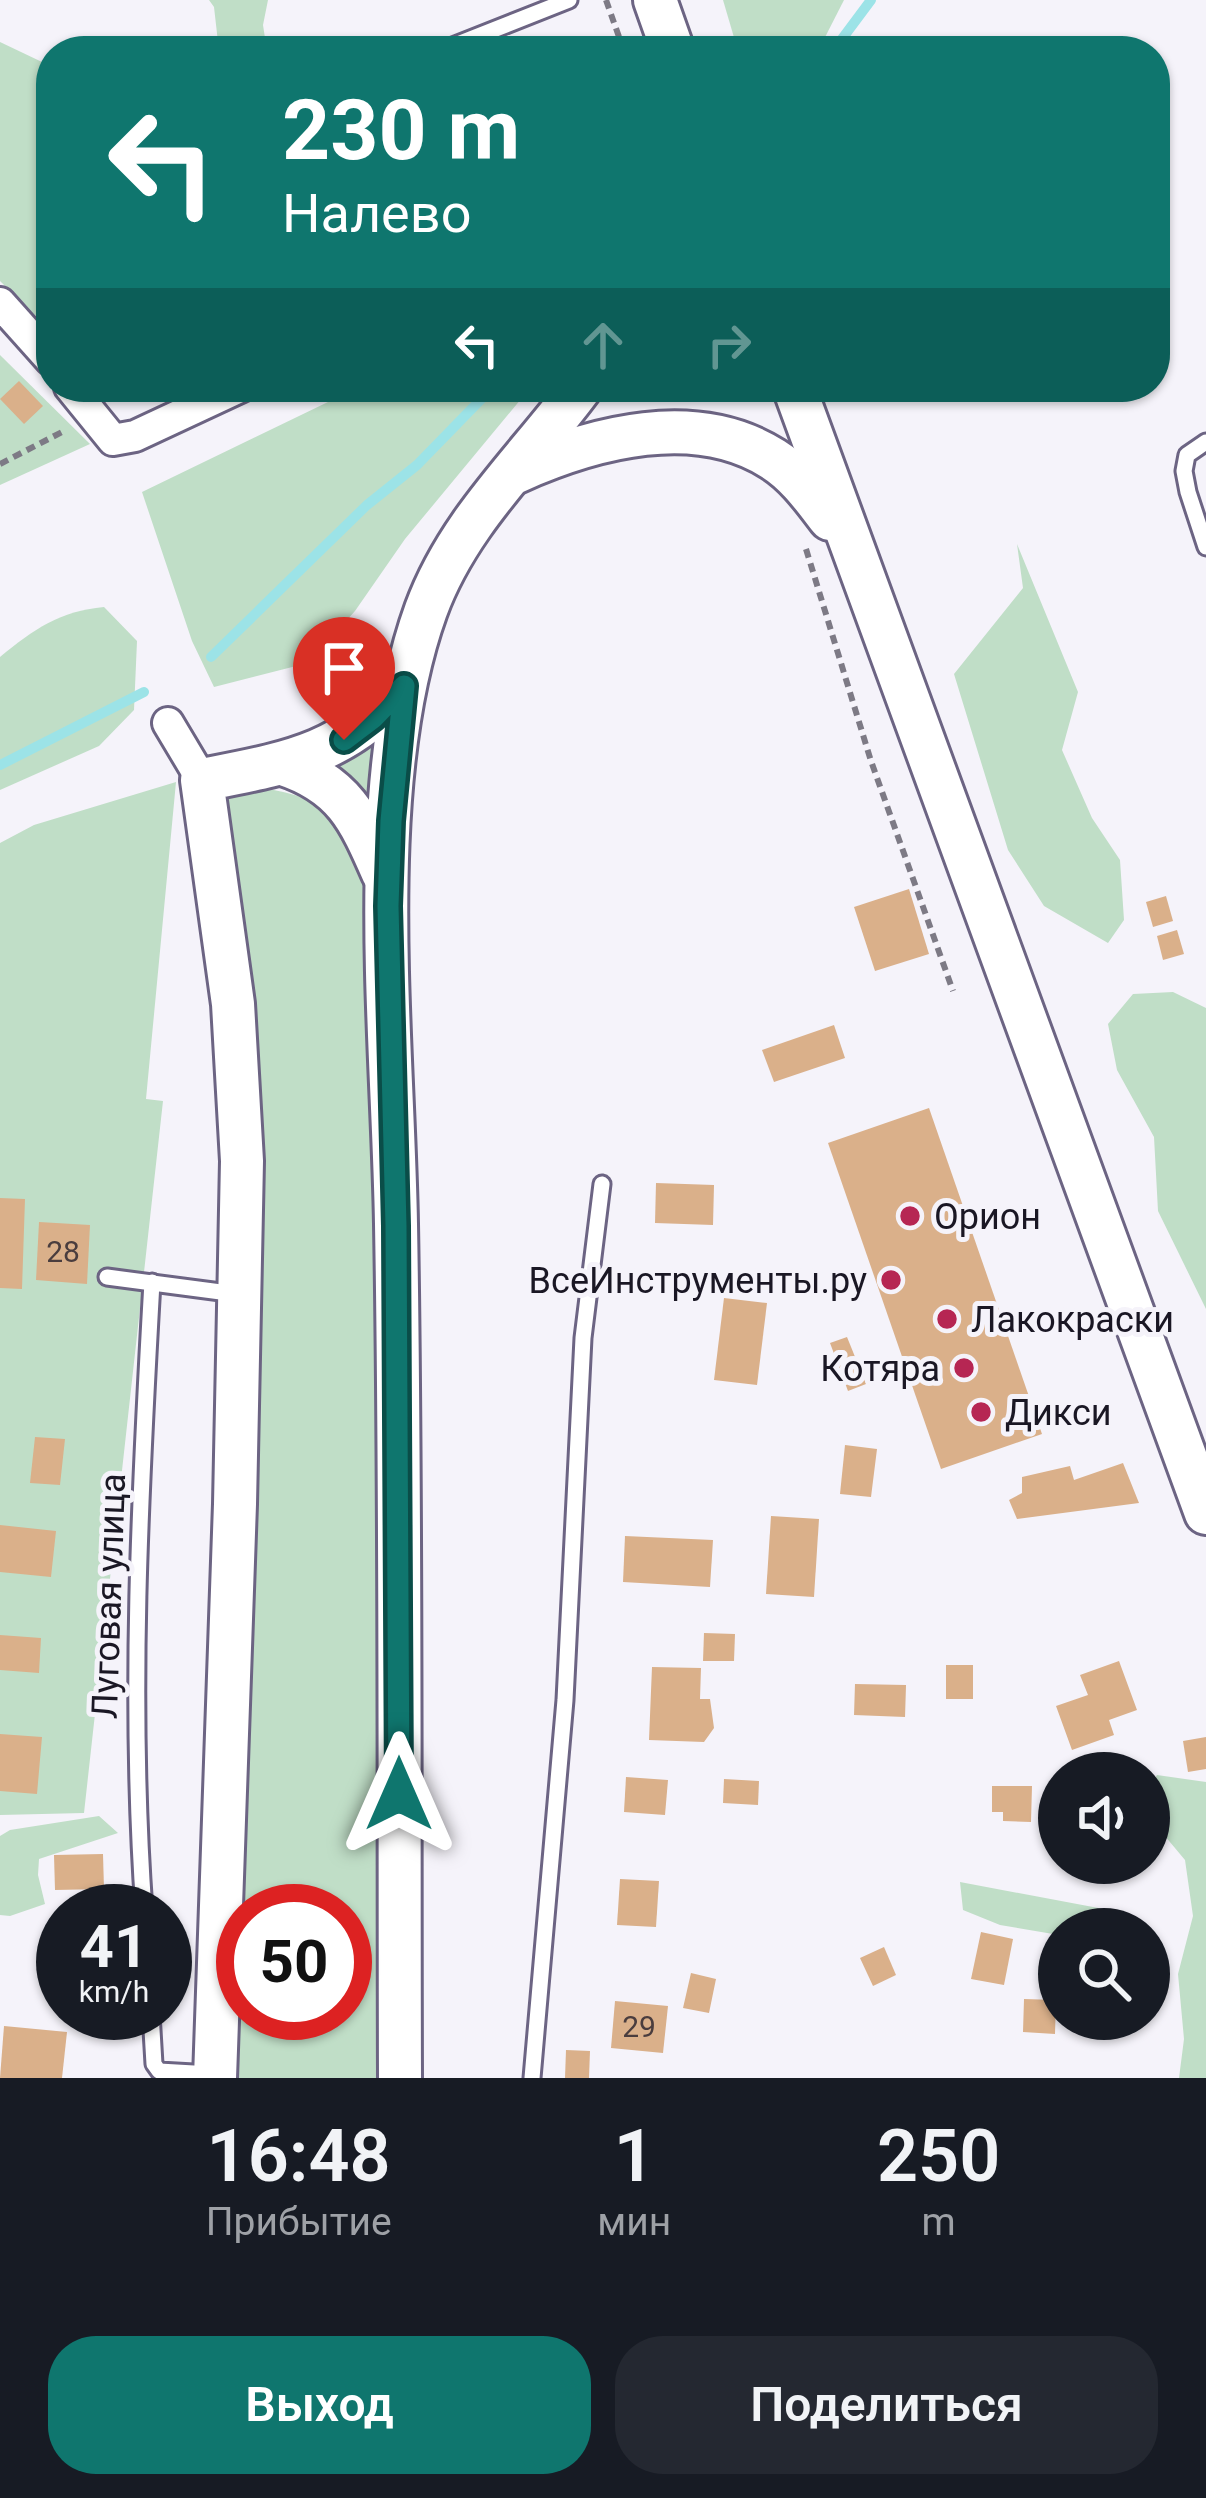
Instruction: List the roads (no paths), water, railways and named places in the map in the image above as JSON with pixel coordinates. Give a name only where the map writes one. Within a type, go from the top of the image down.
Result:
[{"type":"street","points":[[0,303],[36,343]]},
{"type":"street","points":[[81,402],[112,440],[135,436],[208,402]]},
{"type":"street","points":[[400,2078],[396,1226],[389,885],[404,686],[438,580],[504,477],[567,402]]},
{"type":"street","points":[[800,402],[1206,1513]]},
{"type":"street","points":[[504,477],[604,443],[665,431],[713,434],[756,450],[794,476],[854,550]]},
{"type":"street","points":[[202,780],[283,764],[344,740],[404,686]]},
{"type":"street","points":[[168,723],[202,780],[235,1023],[242,1161],[215,2076]]},
{"type":"street","points":[[283,764],[315,777],[349,805],[389,885]]},
{"type":"lane","points":[[478,36],[569,0]]},
{"type":"lane","points":[[1206,442],[1187,455],[1184,471],[1206,548]]},
{"type":"lane","points":[[532,2078],[565,1700],[583,1338],[602,1184]]},
{"type":"lane","points":[[107,1276],[239,1294]]},
{"type":"lane","name":"Луговая улица","points":[[142,1884],[134,1743],[135,1654],[152,1282]]},
{"type":"lane","points":[[153,2040],[159,2071],[215,2076]]},
{"type":"waterway","points":[[844,36],[871,0]]},
{"type":"waterway","points":[[211,657],[478,402]]},
{"type":"waterway","points":[[0,765],[144,692]]},
{"type":"place","name":"Орион","points":[[910,1216]]},
{"type":"place","name":"ВсеИнструменты.ру","points":[[891,1280]]},
{"type":"place","name":"Лакокраски","points":[[947,1319]]},
{"type":"place","name":"Котяра","points":[[964,1368]]},
{"type":"place","name":"Дикси","points":[[981,1412]]}]
